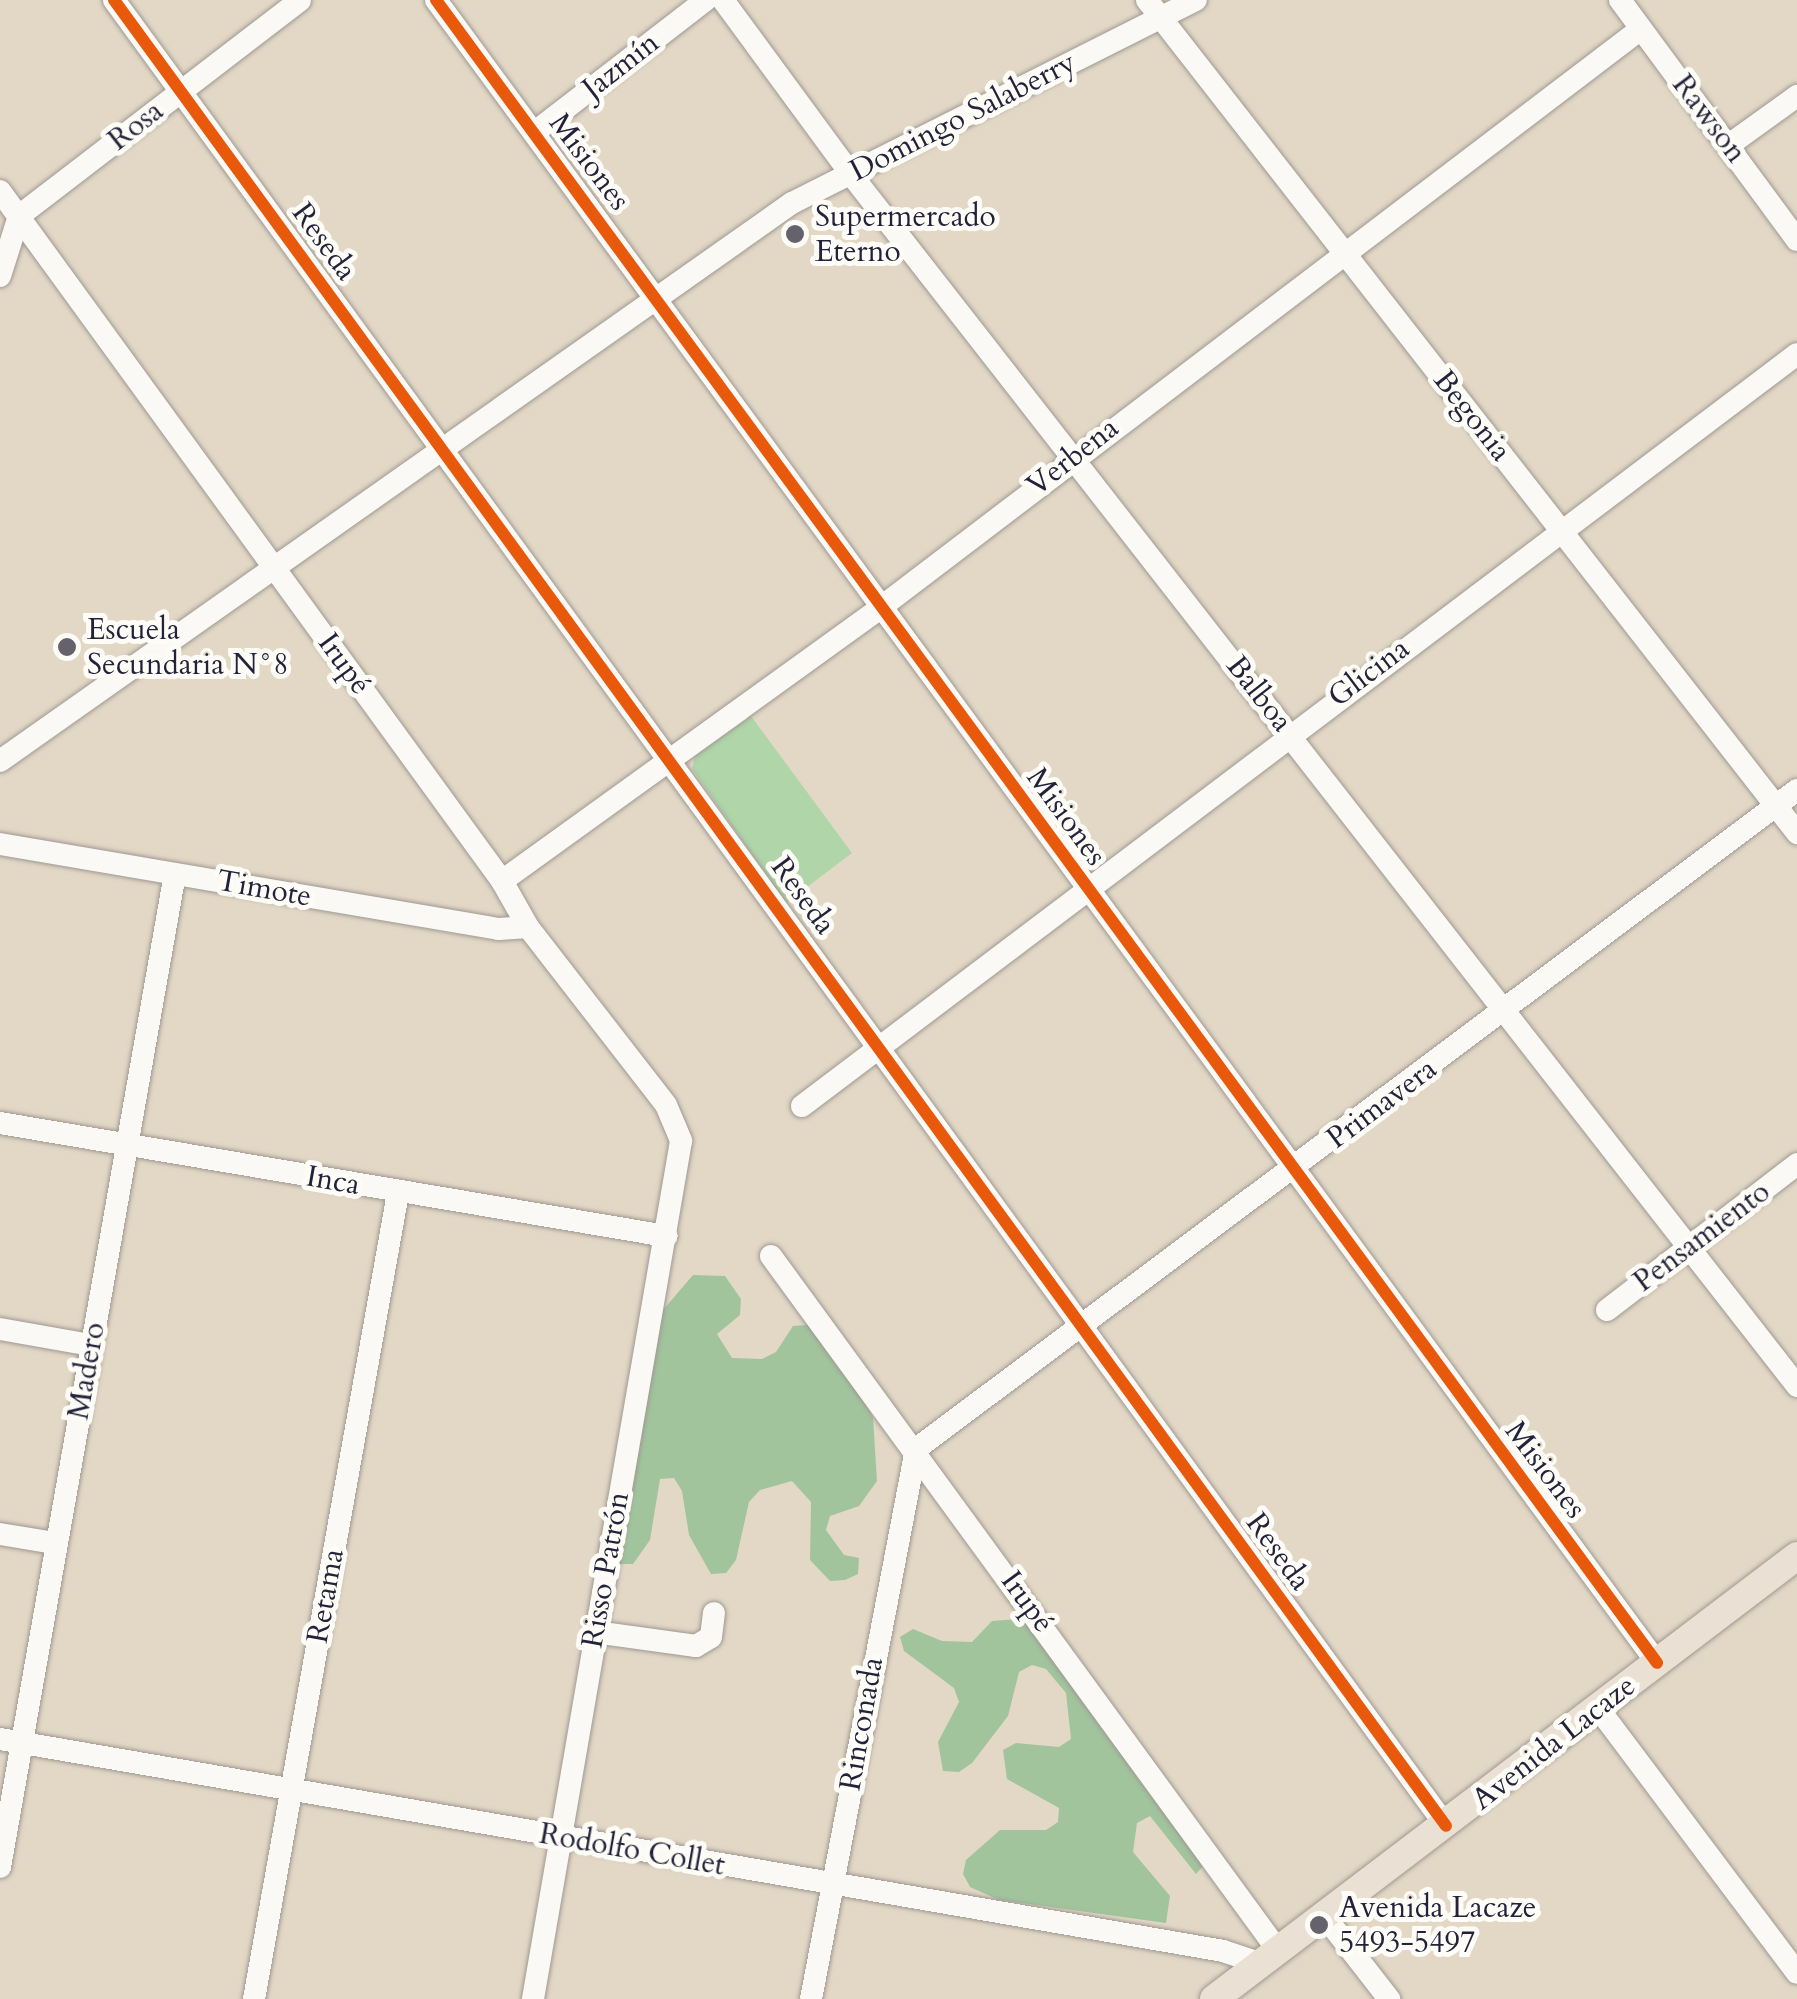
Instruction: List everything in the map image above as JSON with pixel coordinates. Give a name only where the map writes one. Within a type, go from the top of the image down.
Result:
[{"type":"main road","name":"Avenida Lacaze","points":[[1214,1999],[1326,1918],[1797,1556]]},
{"type":"street","name":"Reseda","points":[[114,0],[445,448],[1446,1826]]},
{"type":"street","name":"Rosa","points":[[19,216],[300,0]]},
{"type":"street","name":"Misiones","points":[[436,0],[656,294],[880,608],[1657,1663]]},
{"type":"street","name":"Jazmín","points":[[536,132],[706,0]]},
{"type":"street","name":"Balboa","points":[[723,0],[850,173],[1074,455],[1797,1386]]},
{"type":"street","name":"Domingo Salaberry","points":[[0,761],[445,448],[656,294],[850,173],[1154,9],[1196,0]]},
{"type":"street","name":"Rawson","points":[[1620,0],[1797,240]]},
{"type":"street","name":"Begonia","points":[[1154,9],[1797,833]]},
{"type":"street","name":"Verbena","points":[[502,881],[880,608],[1074,455],[1641,29]]},
{"type":"street","points":[[1730,145],[1797,96]]},
{"type":"street","name":"Irupé","points":[[0,191],[502,881],[528,927],[666,1106],[681,1140]]},
{"type":"street","points":[[0,276],[19,216]]},
{"type":"street","name":"Glicina","points":[[802,1106],[1559,528],[1797,354]]},
{"type":"street","name":"Primavera","points":[[916,1450],[1293,1172],[1797,790]]},
{"type":"street","name":"Timote","points":[[0,844],[499,929],[528,927]]},
{"type":"street","name":"Madero","points":[[0,1867],[11,1741],[55,1543],[175,874]]},
{"type":"street","name":"Inca","points":[[0,1123],[666,1236]]},
{"type":"street","name":"Risso Patrón","points":[[533,1999],[681,1140]]},
{"type":"street","name":"Pensamiento","points":[[1606,1310],[1797,1164]]},
{"type":"street","name":"Retama","points":[[254,1999],[398,1192]]},
{"type":"street","name":"Irupé","points":[[771,1256],[916,1450],[1270,1958]]},
{"type":"street","points":[[0,1329],[91,1346]]},
{"type":"street","name":"Rinconada","points":[[811,1999],[916,1450]]},
{"type":"street","points":[[0,1534],[55,1543]]},
{"type":"street","points":[[595,1632],[696,1646],[711,1637],[714,1614]]},
{"type":"street","points":[[1598,1708],[1797,1973]]},
{"type":"street","name":"Rodolfo Collet","points":[[11,1741],[832,1886],[1270,1958]]},
{"type":"street","points":[[1326,1918],[1389,1999]]},
{"type":"green space","points":[[751,716],[852,853],[786,903],[692,769],[695,756]]},
{"type":"green space","points":[[693,1275],[725,1276],[741,1299],[740,1315],[717,1334],[732,1358],[762,1359],[776,1352],[793,1326],[807,1325],[821,1331],[873,1417],[877,1481],[859,1506],[830,1516],[826,1530],[844,1555],[859,1558],[858,1574],[830,1581],[810,1560],[811,1502],[792,1481],[760,1490],[749,1502],[736,1560],[726,1573],[711,1574],[689,1535],[682,1491],[674,1478],[660,1479],[650,1540],[633,1564],[619,1564],[663,1310]]},
{"type":"green space","points":[[1042,1617],[1205,1864],[1196,1874],[1150,1816],[1137,1823],[1133,1852],[1170,1896],[1166,1923],[999,1900],[970,1887],[963,1874],[966,1860],[1000,1830],[1046,1830],[1058,1822],[1059,1808],[1007,1779],[1003,1750],[1016,1743],[1059,1747],[1071,1739],[1066,1693],[1046,1669],[1032,1665],[1019,1672],[1008,1716],[972,1763],[959,1772],[943,1771],[938,1742],[959,1702],[954,1688],[904,1651],[900,1637],[913,1629],[942,1641],[972,1642],[992,1621]]},
{"type":"cycle path","points":[[114,0],[1446,1826]]},
{"type":"cycle path","points":[[436,0],[1657,1663]]},
{"type":"place","name":"Supermercado Eterno","points":[[795,234]]},
{"type":"place","name":"Escuela Secundaria N°8","points":[[67,647]]},
{"type":"place","name":"Avenida Lacaze 5493-5497","points":[[1319,1925]]}]
